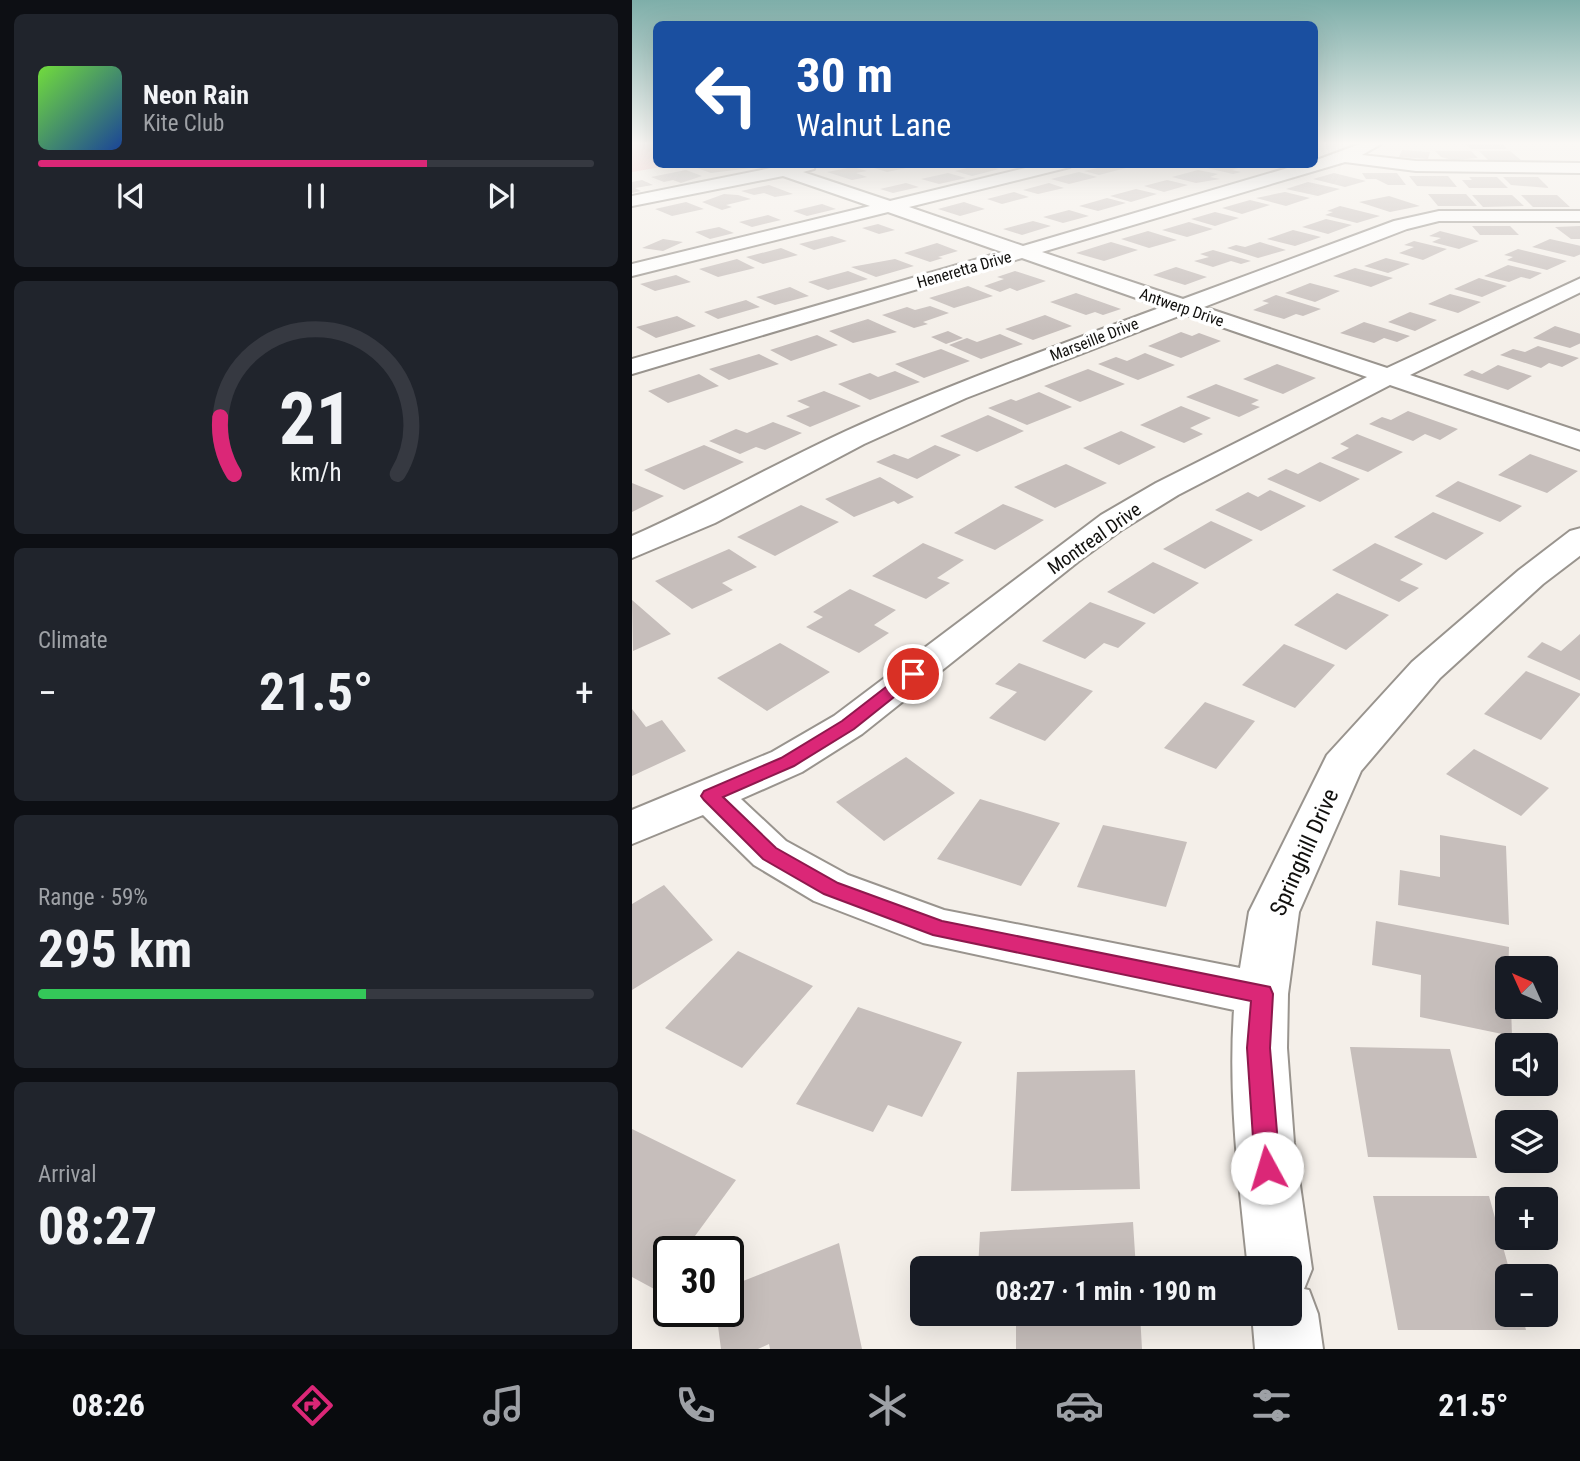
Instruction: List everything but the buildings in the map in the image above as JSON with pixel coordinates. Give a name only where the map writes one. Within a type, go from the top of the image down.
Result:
[{"type":"street","name":"Antwerp Drive","points":[[883,207],[1580,442]]},
{"type":"street","points":[[632,270],[890,207]]},
{"type":"street","name":"Heneretta Drive","points":[[632,367],[1175,207]]},
{"type":"street","name":"Marseille Drive","points":[[632,548],[704,516],[854,438],[957,391],[1401,225],[1430,218],[1467,215],[1580,216]]},
{"type":"street","name":"Montreal Drive","points":[[632,828],[787,762],[848,725],[1067,554],[1112,522],[1167,489],[1387,377],[1580,284]]},
{"type":"street","name":"Springhill Drive","points":[[1278,1256],[1264,1143],[1259,1048],[1274,912],[1342,765],[1426,670],[1580,538]]},
{"type":"street","points":[[710,796],[770,853],[831,888],[941,929],[1263,994]]},
{"type":"street","points":[[1286,1326],[1289,1349]]},
{"type":"route","points":[[913,674],[848,725],[787,762],[710,796],[770,853],[831,888],[941,929],[1263,994],[1259,1048],[1267,1168]]}]
